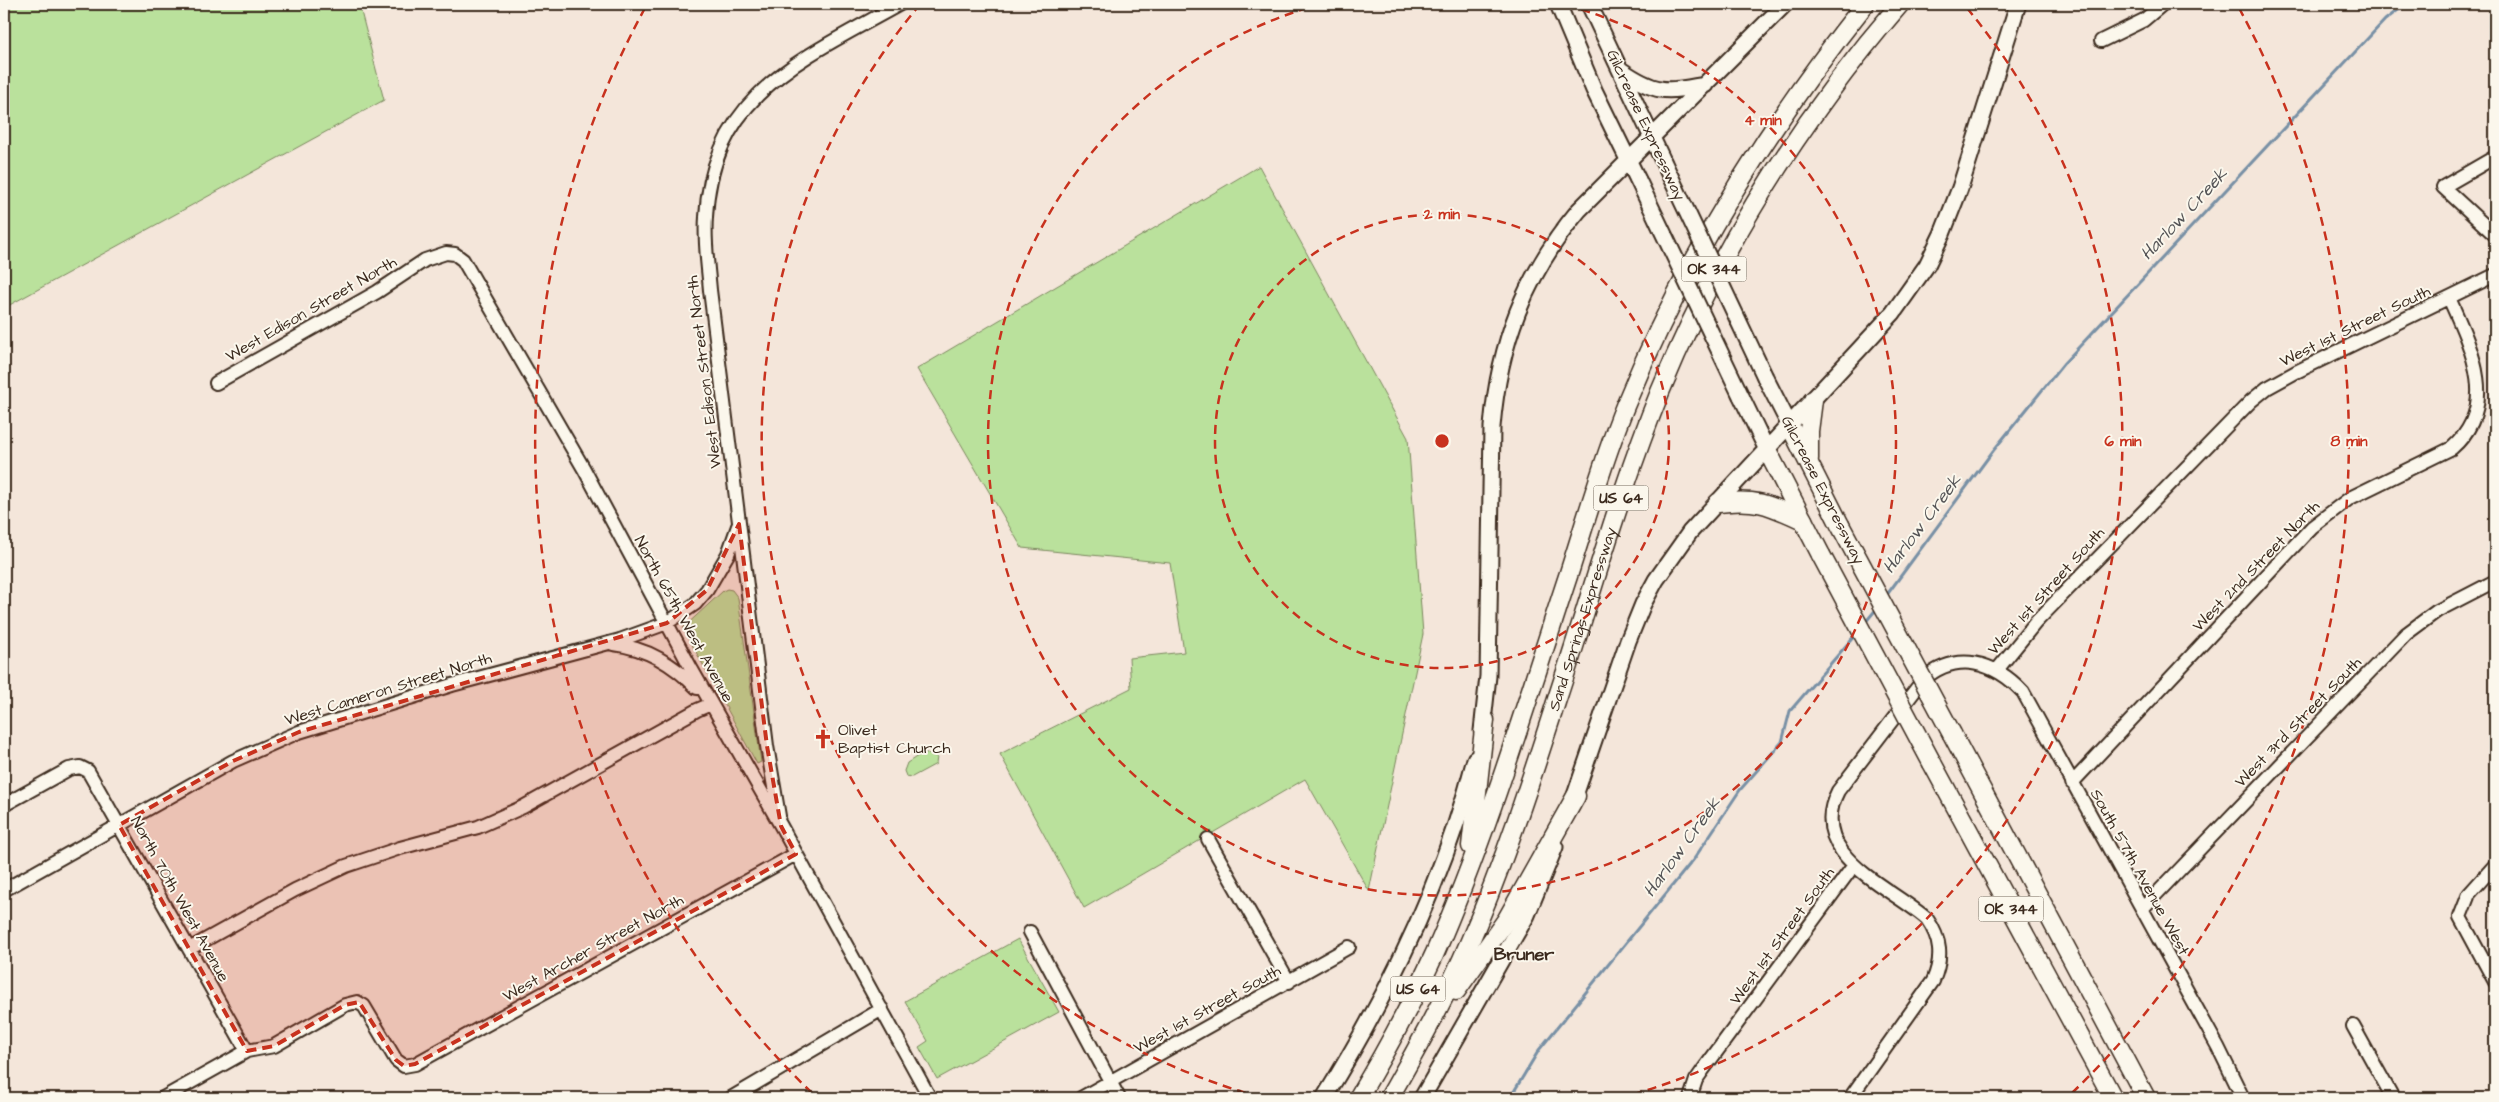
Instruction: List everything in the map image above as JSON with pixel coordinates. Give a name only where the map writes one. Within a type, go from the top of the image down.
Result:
[{"type":"highway","name":"Sand Springs Expressway","points":[[1358,1098],[1413,998],[1468,874],[1612,441],[1648,355],[1698,250],[1758,150],[1811,73],[1865,4]]},
{"type":"highway","name":"Sand Springs Expressway","points":[[1389,1098],[1425,1034],[1470,940],[1499,868],[1557,700],[1618,504],[1676,356],[1730,249],[1772,177],[1848,68],[1900,4]]},
{"type":"highway","points":[[1809,464],[1809,431],[1813,400]]},
{"type":"highway","name":"Gilcrease Expressway","points":[[1790,426],[1840,525],[2146,1098]]},
{"type":"highway","name":"Gilcrease Expressway","points":[[1767,450],[1932,763],[2113,1098]]},
{"type":"highway","points":[[1718,503],[1746,500],[1760,502],[1803,520]]},
{"type":"highway","points":[[1468,874],[1485,720]]},
{"type":"highway","points":[[1425,1034],[1507,919],[1576,796]]},
{"type":"main road","name":"Gilcrease Expressway","points":[[1558,4],[1571,39],[1767,450]]},
{"type":"main road","name":"Gilcrease Expressway","points":[[1589,4],[1790,426]]},
{"type":"main road","points":[[1324,1098],[1376,1009],[1417,927],[1453,836],[1485,720],[1488,676],[1492,427],[1495,394],[1505,344],[1535,274],[1558,235],[1628,159],[1785,4]]},
{"type":"main road","points":[[1422,1098],[1527,915],[1576,796],[1642,604],[1673,554],[1893,314],[1927,265],[1942,234],[1960,188],[2018,4]]},
{"type":"main road","points":[[1620,69],[1644,85],[1663,90],[1705,85]]},
{"type":"street","name":"West Edison Street North","points":[[781,826],[767,746],[710,290],[705,240],[707,202],[713,172],[723,146],[741,113],[773,79],[900,4]]},
{"type":"street","points":[[2101,41],[2144,20],[2163,4]]},
{"type":"street","points":[[2495,157],[2443,188],[2495,235]]},
{"type":"street","name":"West Edison Street North","points":[[216,383],[377,292],[425,260],[440,254],[450,253]]},
{"type":"street","name":"North 65th West Avenue","points":[[450,253],[459,256],[468,268],[575,453],[711,704],[781,826],[930,1098]]},
{"type":"street","name":"West 1st Street South","points":[[1691,1095],[1703,1070],[1854,865],[1838,847],[1831,829],[1830,811],[1838,791],[1911,694],[1932,673],[1950,665],[1962,662],[1974,663],[1997,670],[2036,622],[2251,401],[2267,388],[2495,274]]},
{"type":"street","name":"West 2nd Street North","points":[[2072,783],[2312,527],[2350,498],[2463,442],[2477,427],[2487,406],[2488,388],[2449,298]]},
{"type":"street","name":"West Cameron Street North","points":[[4,890],[233,761],[299,732],[462,682],[608,644],[668,623],[695,604],[710,586],[728,554],[739,524]]},
{"type":"street","name":"West 3rd Street South","points":[[2142,909],[2406,634],[2437,611],[2495,581]]},
{"type":"street","name":"West Cameron Street North","points":[[608,644],[636,648],[659,658],[685,676],[711,704]]},
{"type":"street","name":"South 57th Avenue West","points":[[1997,670],[2012,680],[2023,692],[2218,1047],[2243,1098]]},
{"type":"street","points":[[189,949],[295,890],[346,866],[400,848],[478,827],[516,810],[711,704]]},
{"type":"street","name":"North 70th West Avenue","points":[[4,805],[69,769],[80,767],[93,777],[247,1051]]},
{"type":"street","points":[[1208,839],[1289,982]]},
{"type":"street","name":"West Archer Street North","points":[[247,1051],[274,1046],[345,1005],[357,1002],[367,1011],[391,1054],[404,1066],[424,1060],[796,854]]},
{"type":"street","points":[[1850,1098],[1933,981],[1940,958],[1938,938],[1927,919],[1854,865]]},
{"type":"street","points":[[2495,865],[2469,894],[2460,917],[2495,982]]},
{"type":"street","points":[[1030,932],[1119,1098]]},
{"type":"street","name":"West 1st Street South","points":[[1081,1098],[1349,947]]},
{"type":"street","points":[[731,1098],[882,1009]]},
{"type":"street","points":[[2353,1026],[2393,1098]]},
{"type":"street","points":[[163,1098],[247,1051]]},
{"type":"highlighted area","points":[[739,524],[767,746],[781,826],[796,854],[415,1064],[404,1066],[396,1060],[359,1002],[345,1005],[274,1046],[247,1051],[119,825],[233,761],[299,732],[667,623],[707,590]]},
{"type":"green space","points":[[4,4],[359,4],[384,100],[4,308]]},
{"type":"green space","points":[[1259,166],[1408,438],[1423,634],[1369,891],[1305,779],[1084,908],[1000,754],[1131,688],[1129,658],[1184,652],[1170,563],[1022,548],[917,369]]},
{"type":"green space","points":[[727,589],[732,590],[738,598],[761,762],[757,764],[683,628]]},
{"type":"green space","points":[[924,752],[937,757],[936,764],[912,777],[906,776],[904,771],[907,763]]},
{"type":"green space","points":[[1018,939],[1059,1012],[937,1079],[919,1047],[928,1041],[905,1001]]},
{"type":"waterway","name":"Harlow Creek","points":[[1886,596],[1993,451],[2064,363],[2385,20],[2406,4]]},
{"type":"waterway","name":"Harlow Creek","points":[[1864,624],[1878,607]]},
{"type":"waterway","name":"Harlow Creek","points":[[1510,1098],[1539,1050],[1694,859],[1740,790],[1782,742],[1790,711],[1856,634]]},
{"type":"place","name":"Olivet Baptist Church","points":[[823,739]]},
{"type":"district","name":"Bruner","points":[[1524,954]]}]
